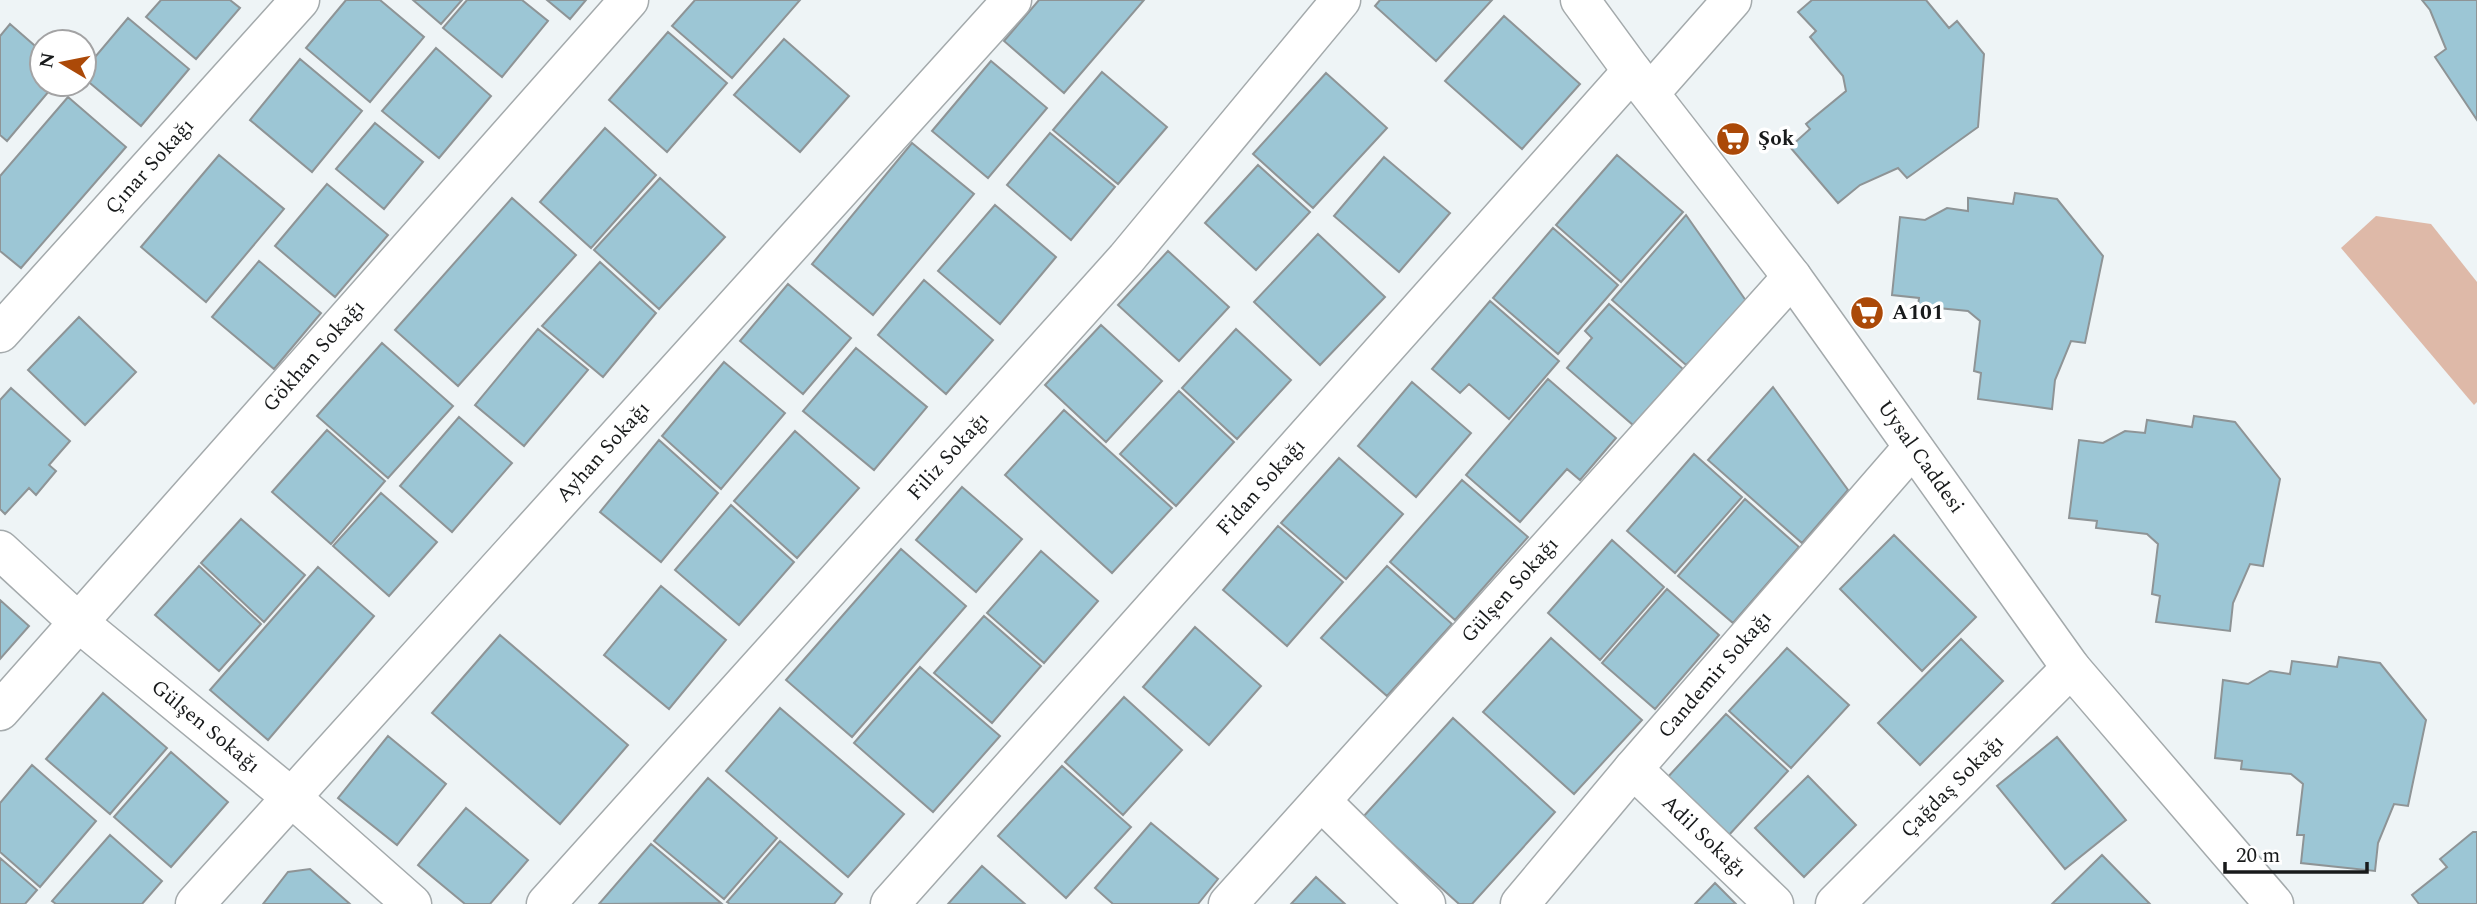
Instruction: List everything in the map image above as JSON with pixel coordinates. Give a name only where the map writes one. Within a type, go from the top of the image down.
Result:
[{"type":"street","name":"Çınar Sokağı","points":[[0,332],[300,0]]},
{"type":"street","name":"Gökhan Sokağı","points":[[0,710],[629,0]]},
{"type":"street","name":"Ayhan Sokağı","points":[[195,904],[1012,0]]},
{"type":"street","name":"Filiz Sokağı","points":[[546,904],[1126,259],[1341,0]]},
{"type":"street","name":"Uysal Caddesi","points":[[1580,0],[1792,277],[2071,668],[2274,904]]},
{"type":"street","name":"Fidan Sokağı","points":[[890,904],[1641,82],[1732,0]]},
{"type":"street","name":"Gülşen Sokağı","points":[[1228,904],[1792,277]]},
{"type":"street","name":"Candemir Sokağı","points":[[1520,904],[1633,769],[1913,447]]},
{"type":"street","name":"Gülşen Sokağı","points":[[0,550],[78,622],[291,797],[412,904]]},
{"type":"street","name":"Çağdaş Sokağı","points":[[1835,904],[2071,668]]},
{"type":"street","name":"Adil Sokağı","points":[[1633,769],[1774,904]]},
{"type":"street","points":[[1321,801],[1426,904]]},
{"type":"shaded area","points":[[2376,216],[2431,224],[2477,282],[2477,402],[2474,405],[2341,248]]},
{"type":"building","points":[[161,0],[230,0],[240,8],[196,59],[146,17]]},
{"type":"building","points":[[346,0],[380,0],[424,37],[370,102],[306,48]]},
{"type":"building","points":[[413,0],[462,0],[441,24]]},
{"type":"building","points":[[467,0],[522,0],[548,21],[502,77],[443,28]]},
{"type":"building","points":[[547,0],[586,0],[570,19]]},
{"type":"building","points":[[695,0],[800,0],[732,78],[672,26]]},
{"type":"building","points":[[1039,0],[1144,0],[1064,93],[1004,41]]},
{"type":"building","points":[[1380,0],[1492,0],[1436,61],[1375,6]]},
{"type":"building","points":[[1812,0],[1926,0],[1949,28],[1957,21],[1984,54],[1978,127],[1907,178],[1898,168],[1860,185],[1838,203],[1790,147],[1810,129],[1806,124],[1846,91],[1843,76],[1810,37],[1816,31],[1798,12]]},
{"type":"building","points":[[2422,0],[2477,0],[2477,120],[2435,57],[2446,49],[2430,10]]},
{"type":"building","points":[[1504,16],[1580,84],[1522,149],[1445,81]]},
{"type":"building","points":[[128,18],[189,69],[141,126],[98,90],[98,53]]},
{"type":"building","points":[[10,24],[28,40],[28,98],[43,98],[7,141],[0,135],[0,36]]},
{"type":"building","points":[[668,32],[727,83],[667,152],[609,100]]},
{"type":"building","points":[[784,39],[849,96],[800,152],[734,95]]},
{"type":"building","points":[[436,48],[491,96],[439,158],[382,111]]},
{"type":"building","points":[[300,59],[362,111],[312,172],[250,120]]},
{"type":"building","points":[[991,61],[1047,108],[988,178],[932,131]]},
{"type":"building","points":[[1102,72],[1167,127],[1118,184],[1053,130]]},
{"type":"building","points":[[1326,73],[1387,128],[1313,208],[1253,154]]},
{"type":"building","points":[[67,98],[126,147],[21,268],[0,251],[0,176]]},
{"type":"building","points":[[375,123],[423,162],[384,209],[336,169]]},
{"type":"building","points":[[605,128],[656,175],[591,248],[540,202]]},
{"type":"building","points":[[1050,133],[1115,187],[1071,240],[1007,185]]},
{"type":"building","points":[[912,143],[974,194],[873,315],[812,264]]},
{"type":"building","points":[[219,155],[284,209],[206,302],[141,247]]},
{"type":"building","points":[[1617,155],[1683,212],[1621,282],[1556,225]]},
{"type":"building","points":[[1384,157],[1450,213],[1399,272],[1334,216]]},
{"type":"building","points":[[1258,165],[1310,212],[1256,270],[1205,223]]},
{"type":"building","points":[[660,178],[725,237],[659,309],[594,250]]},
{"type":"building","points":[[327,184],[388,235],[335,297],[275,246]]},
{"type":"building","points":[[2015,193],[2057,199],[2103,256],[2085,343],[2071,341],[2055,380],[2052,409],[1978,399],[1981,373],[1974,371],[1980,321],[1968,311],[1918,306],[1919,298],[1892,295],[1900,217],[1925,220],[1947,208],[1968,211],[1968,198],[2013,204]]},
{"type":"building","points":[[512,198],[576,255],[458,386],[395,330]]},
{"type":"building","points":[[995,205],[1056,257],[1000,324],[938,271]]},
{"type":"building","points":[[1686,215],[1749,305],[1686,365],[1612,300]]},
{"type":"building","points":[[1553,228],[1618,285],[1558,354],[1493,298]]},
{"type":"building","points":[[1318,234],[1385,297],[1320,365],[1254,302]]},
{"type":"building","points":[[1168,251],[1229,307],[1179,361],[1118,305]]},
{"type":"building","points":[[259,261],[321,313],[274,369],[212,317]]},
{"type":"building","points":[[600,262],[656,313],[603,377],[542,326]]},
{"type":"building","points":[[924,280],[993,340],[946,394],[878,335]]},
{"type":"building","points":[[788,284],[851,338],[803,394],[740,341]]},
{"type":"building","points":[[1490,301],[1559,361],[1509,419],[1469,384],[1460,393],[1432,369]]},
{"type":"building","points":[[1609,304],[1683,369],[1633,425],[1567,368],[1592,338],[1585,331]]},
{"type":"building","points":[[79,317],[136,372],[85,425],[28,370]]},
{"type":"building","points":[[1101,325],[1162,381],[1106,442],[1045,385]]},
{"type":"building","points":[[538,329],[588,370],[524,446],[475,405]]},
{"type":"building","points":[[1236,329],[1291,380],[1237,439],[1182,388]]},
{"type":"building","points":[[382,343],[453,406],[388,478],[317,416]]},
{"type":"building","points":[[856,348],[927,407],[874,470],[803,411]]},
{"type":"building","points":[[724,362],[785,413],[721,489],[662,436]]},
{"type":"building","points":[[1548,379],[1616,438],[1580,480],[1567,469],[1520,522],[1466,475]]},
{"type":"building","points":[[1412,382],[1471,433],[1416,497],[1358,446]]},
{"type":"building","points":[[1773,387],[1848,490],[1802,543],[1708,460]]},
{"type":"building","points":[[11,388],[70,441],[49,465],[56,471],[36,495],[29,488],[5,514],[0,509],[0,400]]},
{"type":"building","points":[[1179,391],[1234,442],[1176,506],[1120,454]]},
{"type":"building","points":[[1064,410],[1172,508],[1112,573],[1005,475]]},
{"type":"building","points":[[2194,416],[2235,422],[2280,479],[2263,566],[2250,564],[2233,603],[2230,631],[2156,622],[2160,596],[2152,594],[2158,544],[2147,534],[2096,528],[2097,521],[2069,518],[2079,440],[2103,443],[2125,431],[2145,433],[2147,420],[2192,427]]},
{"type":"building","points":[[459,417],[512,463],[452,532],[400,486]]},
{"type":"building","points":[[327,430],[385,481],[331,544],[272,492]]},
{"type":"building","points":[[795,431],[859,488],[797,558],[734,501]]},
{"type":"building","points":[[659,440],[718,493],[661,562],[600,512]]},
{"type":"building","points":[[1694,454],[1742,497],[1675,573],[1627,531]]},
{"type":"building","points":[[1339,458],[1403,514],[1346,579],[1281,523]]},
{"type":"building","points":[[1462,480],[1528,537],[1455,620],[1390,562]]},
{"type":"building","points":[[962,487],[1022,539],[976,592],[916,540]]},
{"type":"building","points":[[381,493],[437,542],[389,596],[333,546]]},
{"type":"building","points":[[1745,499],[1799,547],[1733,623],[1678,576]]},
{"type":"building","points":[[731,505],[794,562],[739,625],[675,570]]},
{"type":"building","points":[[241,519],[305,575],[264,622],[201,563]]},
{"type":"building","points":[[1278,526],[1343,582],[1287,646],[1223,590]]},
{"type":"building","points":[[1894,535],[1976,617],[1922,671],[1840,589]]},
{"type":"building","points":[[1612,540],[1664,587],[1600,660],[1548,613]]},
{"type":"building","points":[[901,549],[966,606],[852,737],[786,680]]},
{"type":"building","points":[[1041,551],[1098,601],[1044,663],[987,613]]},
{"type":"building","points":[[199,566],[261,624],[219,671],[155,615]]},
{"type":"building","points":[[1387,566],[1452,624],[1387,696],[1321,638]]},
{"type":"building","points":[[318,567],[374,616],[268,740],[210,690]]},
{"type":"building","points":[[661,586],[726,640],[669,709],[604,655]]},
{"type":"building","points":[[1667,589],[1719,635],[1655,709],[1602,663]]},
{"type":"building","points":[[0,600],[29,626],[0,659]]},
{"type":"building","points":[[984,616],[1041,666],[992,723],[934,673]]},
{"type":"building","points":[[1195,627],[1261,686],[1209,745],[1143,687]]},
{"type":"building","points":[[500,635],[628,745],[560,824],[432,713]]},
{"type":"building","points":[[1551,638],[1642,720],[1574,794],[1483,712]]},
{"type":"building","points":[[1961,639],[2003,681],[1920,765],[1878,723]]},
{"type":"building","points":[[1787,648],[1849,705],[1791,768],[1729,711]]},
{"type":"building","points":[[2339,657],[2380,663],[2426,720],[2408,806],[2394,804],[2378,843],[2375,871],[2301,863],[2304,835],[2297,835],[2303,784],[2291,774],[2241,769],[2242,761],[2215,758],[2223,680],[2248,684],[2270,671],[2290,674],[2292,661],[2337,667]]},
{"type":"building","points":[[920,667],[1000,736],[933,812],[854,743]]},
{"type":"building","points":[[103,693],[167,748],[110,814],[46,759]]},
{"type":"building","points":[[1124,697],[1182,750],[1123,815],[1065,762]]},
{"type":"building","points":[[780,708],[904,814],[848,877],[726,771]]},
{"type":"building","points":[[1726,714],[1788,771],[1728,836],[1666,779]]},
{"type":"building","points":[[1453,718],[1555,812],[1472,904],[1459,904],[1363,817]]},
{"type":"building","points":[[388,736],[446,784],[397,845],[338,798]]},
{"type":"building","points":[[2057,737],[2126,820],[2065,869],[1997,786]]},
{"type":"building","points":[[171,752],[228,802],[171,867],[114,817]]},
{"type":"building","points":[[32,765],[96,821],[40,887],[0,852],[0,803]]},
{"type":"building","points":[[1062,766],[1131,827],[1066,898],[998,836]]},
{"type":"building","points":[[1808,776],[1856,825],[1804,877],[1755,828]]},
{"type":"building","points":[[708,778],[777,838],[724,899],[654,841]]},
{"type":"building","points":[[466,808],[528,860],[490,904],[465,904],[418,865]]},
{"type":"building","points":[[1151,823],[1218,879],[1198,904],[1113,904],[1095,888]]},
{"type":"building","points":[[2473,832],[2477,832],[2477,904],[2419,904],[2412,895],[2447,867],[2440,859]]},
{"type":"building","points":[[110,835],[162,881],[142,904],[56,904],[52,901]]},
{"type":"building","points":[[780,841],[842,894],[834,904],[727,902]]},
{"type":"building","points":[[651,844],[721,903],[599,904]]},
{"type":"building","points":[[2102,855],[2150,904],[2052,904]]},
{"type":"building","points":[[0,858],[37,890],[25,904],[0,904]]},
{"type":"building","points":[[982,866],[1025,904],[948,904]]},
{"type":"building","points":[[310,869],[350,904],[263,904],[288,872]]},
{"type":"building","points":[[1316,877],[1345,904],[1291,904]]},
{"type":"building","points":[[1715,883],[1736,904],[1695,904]]},
{"type":"place","name":"Şok","points":[[1733,139]]},
{"type":"place","name":"A101","points":[[1867,313]]}]
